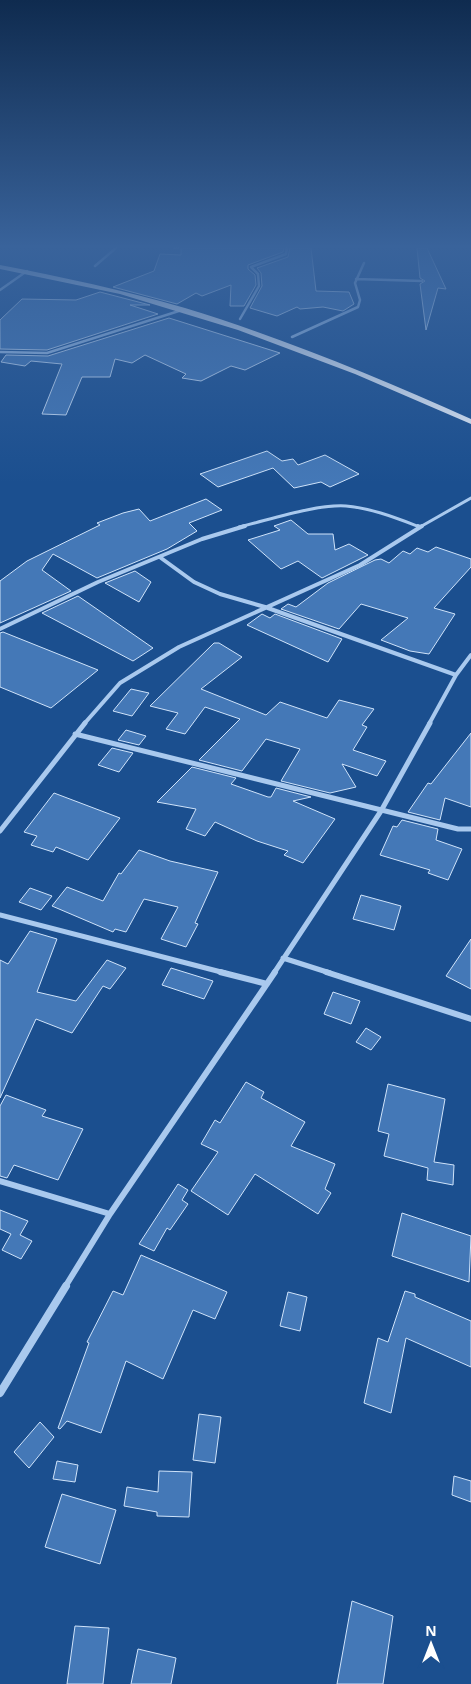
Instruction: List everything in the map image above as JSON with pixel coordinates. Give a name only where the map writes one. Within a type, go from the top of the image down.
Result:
[{"type":"main road","points":[[232,327],[314,354],[471,422]]},
{"type":"main road","points":[[373,370],[457,407]]},
{"type":"street","points":[[0,352],[47,353],[130,327]]},
{"type":"street","points":[[293,338],[317,327]]},
{"type":"street","points":[[0,831],[75,734],[120,683],[179,647],[360,565],[420,527],[471,498]]},
{"type":"street","points":[[0,629],[98,582],[161,558],[202,538],[228,530],[318,509],[345,506],[387,514],[420,527]]},
{"type":"street","points":[[161,558],[205,588],[266,607],[456,675]]},
{"type":"street","points":[[0,1393],[110,1214],[267,984],[282,958],[381,811],[456,675],[471,655]]},
{"type":"street","points":[[75,734],[381,811],[458,829],[471,829]]},
{"type":"street","points":[[0,914],[267,984]]},
{"type":"street","points":[[282,958],[471,1019]]},
{"type":"street","points":[[0,1181],[110,1214]]},
{"type":"building","points":[[0,327],[119,327],[47,350],[0,349]]},
{"type":"building","points":[[142,327],[196,327],[280,353],[245,370],[231,366],[201,381],[182,378],[186,374],[145,355],[132,363],[115,359],[110,377],[82,377],[66,415],[42,414],[62,364],[31,361],[25,366],[1,362],[6,355],[48,356]]},
{"type":"building","points":[[267,451],[282,461],[293,459],[298,465],[325,455],[359,474],[330,487],[321,482],[294,488],[273,468],[218,487],[200,474]]},
{"type":"building","points":[[206,499],[222,510],[189,523],[197,531],[167,549],[97,578],[53,554],[42,570],[71,591],[0,623],[0,581],[27,561],[100,525],[97,523],[123,513],[139,509],[150,521]]},
{"type":"building","points":[[291,520],[308,534],[333,534],[335,550],[349,544],[368,555],[322,578],[298,561],[281,569],[248,540],[280,530],[274,526]]},
{"type":"building","points":[[436,547],[471,559],[471,567],[434,608],[455,614],[429,654],[410,651],[381,640],[408,618],[361,604],[339,629],[281,609],[288,604],[296,607],[328,583],[375,560],[381,559],[389,563],[403,551],[410,554],[417,548],[428,552]]},
{"type":"building","points":[[135,571],[151,582],[139,602],[105,583]]},
{"type":"building","points":[[78,596],[153,648],[133,661],[42,613]]},
{"type":"building","points":[[262,614],[270,618],[275,614],[342,639],[328,662],[247,625]]},
{"type":"building","points":[[3,632],[98,670],[51,708],[0,687],[0,633]]},
{"type":"building","points":[[214,643],[219,643],[242,657],[201,689],[266,715],[280,702],[327,718],[339,700],[374,709],[362,725],[367,727],[353,750],[386,761],[377,776],[342,764],[356,787],[330,793],[281,781],[300,749],[266,739],[242,771],[199,760],[240,719],[205,707],[185,734],[166,729],[178,713],[150,706]]},
{"type":"building","points":[[131,689],[149,693],[132,716],[113,711]]},
{"type":"building","points":[[126,730],[146,736],[139,745],[118,740]]},
{"type":"building","points":[[471,733],[471,807],[445,798],[440,820],[408,812],[428,783],[431,784]]},
{"type":"building","points":[[112,748],[133,753],[119,772],[98,765]]},
{"type":"building","points":[[192,767],[236,778],[231,784],[268,797],[271,797],[276,788],[311,797],[293,801],[335,819],[303,863],[284,855],[288,851],[257,841],[215,822],[205,836],[186,829],[196,809],[157,802]]},
{"type":"building","points":[[54,793],[120,818],[88,860],[56,847],[53,852],[31,845],[37,836],[24,832]]},
{"type":"building","points":[[402,820],[438,829],[436,840],[462,849],[448,880],[428,873],[430,870],[380,855],[393,826],[397,827]]},
{"type":"building","points":[[139,850],[170,861],[218,872],[195,923],[198,924],[186,947],[161,939],[178,907],[144,899],[126,932],[115,929],[113,932],[52,906],[67,887],[103,901],[119,873],[121,874]]},
{"type":"building","points":[[30,888],[52,896],[41,910],[19,902]]},
{"type":"building","points":[[361,895],[401,906],[394,930],[353,919]]},
{"type":"building","points":[[30,931],[57,939],[37,992],[76,1001],[107,960],[126,968],[110,989],[103,986],[72,1033],[36,1019],[0,1098],[0,960],[8,964]]},
{"type":"building","points":[[471,939],[471,989],[446,976]]},
{"type":"building","points":[[171,968],[213,981],[204,999],[162,985]]},
{"type":"building","points":[[333,992],[360,1001],[351,1024],[324,1014]]},
{"type":"building","points":[[366,1028],[381,1037],[371,1050],[356,1042]]},
{"type":"building","points":[[246,1082],[264,1092],[261,1098],[305,1122],[291,1146],[335,1164],[325,1189],[331,1193],[318,1214],[255,1174],[228,1215],[191,1191],[218,1152],[201,1144],[215,1120],[220,1123]]},
{"type":"building","points":[[388,1084],[445,1099],[434,1162],[454,1165],[453,1185],[427,1180],[428,1168],[384,1156],[389,1134],[378,1131]]},
{"type":"building","points":[[6,1095],[46,1110],[42,1116],[83,1129],[58,1180],[14,1165],[7,1178],[0,1176],[0,1106]]},
{"type":"building","points":[[178,1184],[188,1190],[182,1200],[188,1204],[170,1230],[167,1228],[154,1251],[139,1244]]},
{"type":"building","points":[[0,1210],[28,1221],[20,1235],[32,1241],[21,1259],[2,1250],[11,1234],[0,1229]]},
{"type":"building","points":[[402,1213],[471,1236],[469,1282],[392,1256]]},
{"type":"building","points":[[141,1255],[227,1292],[215,1319],[193,1310],[163,1379],[126,1361],[101,1433],[67,1421],[60,1429],[58,1428],[89,1343],[87,1342],[113,1291],[123,1295]]},
{"type":"building","points":[[405,1291],[471,1321],[471,1367],[406,1338],[391,1413],[364,1403],[378,1338],[388,1342]]},
{"type":"building","points":[[288,1292],[307,1297],[300,1331],[280,1326]]},
{"type":"building","points":[[199,1414],[221,1417],[215,1463],[193,1460]]},
{"type":"building","points":[[40,1422],[54,1437],[29,1468],[14,1452]]},
{"type":"building","points":[[57,1461],[78,1465],[75,1482],[53,1479]]},
{"type":"building","points":[[159,1471],[192,1472],[189,1517],[157,1516],[157,1512],[124,1506],[127,1487],[158,1492]]},
{"type":"building","points":[[454,1476],[471,1481],[471,1502],[452,1495]]},
{"type":"building","points":[[62,1494],[116,1510],[100,1564],[45,1547]]},
{"type":"building","points":[[352,1601],[393,1616],[383,1684],[337,1684]]},
{"type":"building","points":[[75,1626],[109,1628],[103,1684],[67,1684]]},
{"type":"building","points":[[138,1649],[176,1658],[171,1684],[131,1684]]}]
